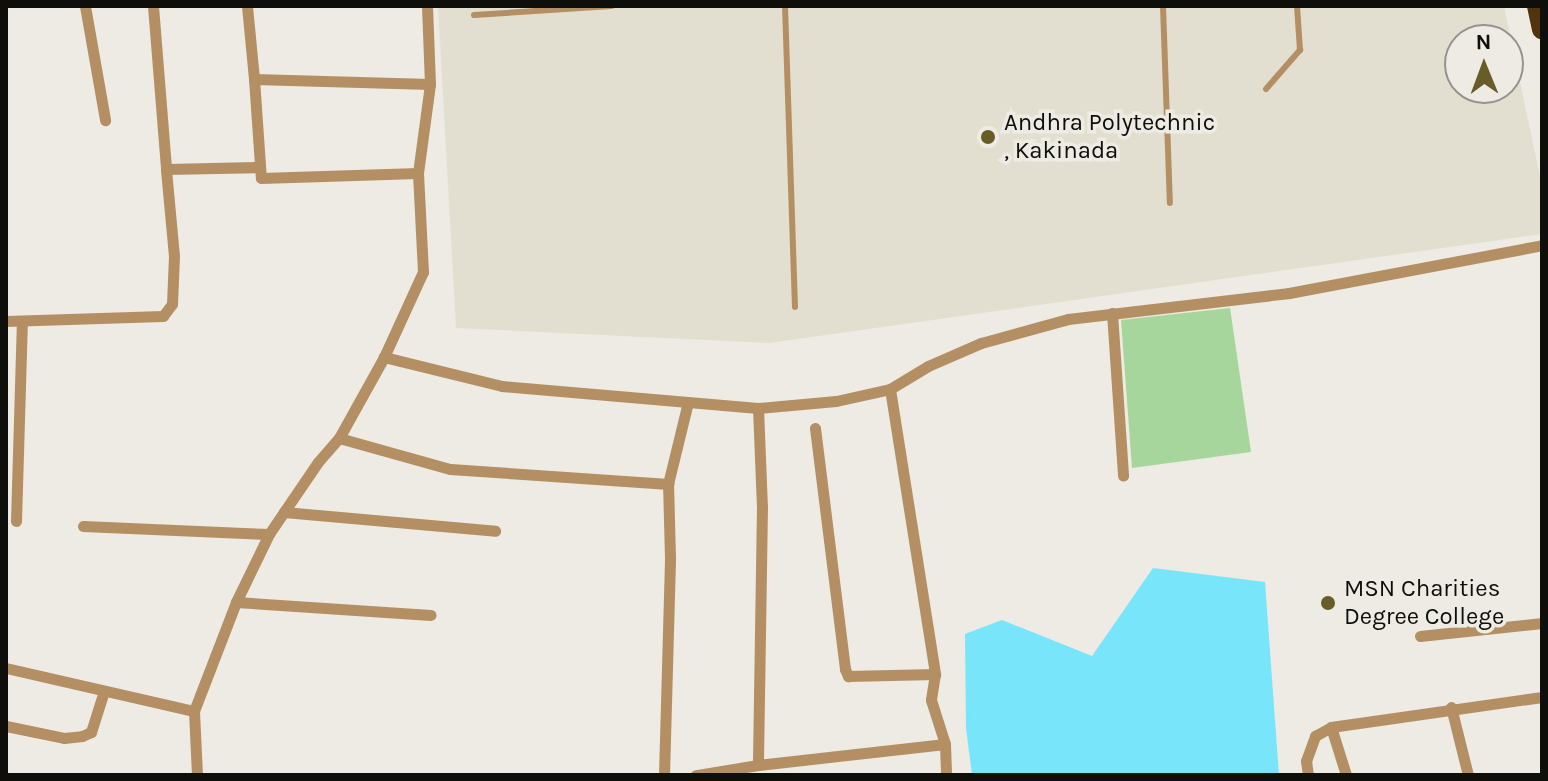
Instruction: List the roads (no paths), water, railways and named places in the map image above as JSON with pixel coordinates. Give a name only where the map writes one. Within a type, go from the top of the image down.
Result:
[{"type":"highway","points":[[1537,6],[1542,29]]},
{"type":"street","points":[[85,6],[105,120]]},
{"type":"street","points":[[6,321],[163,316],[172,304],[174,256],[153,6]]},
{"type":"street","points":[[247,6],[261,178],[418,173]]},
{"type":"street","points":[[197,775],[194,711],[236,602],[269,534],[339,438],[384,357],[423,272],[418,173],[430,84],[427,6]]},
{"type":"street","points":[[254,79],[430,84]]},
{"type":"street","points":[[166,169],[260,167]]},
{"type":"street","points":[[384,357],[502,386],[758,408],[836,401],[890,389],[928,366],[981,343],[1068,319],[1289,293],[1542,245]]},
{"type":"street","points":[[1112,313],[1123,476]]},
{"type":"street","points":[[16,521],[22,322]]},
{"type":"street","points":[[890,389],[935,674],[931,700],[945,744],[946,775]]},
{"type":"street","points":[[664,775],[670,558],[668,484],[688,402]]},
{"type":"street","points":[[758,408],[762,506],[758,765]]},
{"type":"street","points":[[815,428],[848,676],[935,674]]},
{"type":"street","points":[[6,436],[20,440]]},
{"type":"street","points":[[339,438],[450,469],[668,484]]},
{"type":"street","points":[[284,512],[495,531]]},
{"type":"street","points":[[83,526],[269,534]]},
{"type":"street","points":[[236,602],[431,615]]},
{"type":"street","points":[[1420,636],[1542,623]]},
{"type":"street","points":[[6,668],[194,711]]},
{"type":"street","points":[[6,726],[64,738],[82,736],[91,732],[104,691]]},
{"type":"street","points":[[1308,775],[1306,761],[1315,736],[1331,727],[1451,707],[1542,697]]},
{"type":"street","points":[[1451,707],[1468,775]]},
{"type":"street","points":[[1331,727],[1346,775]]},
{"type":"street","points":[[696,775],[945,744]]},
{"type":"lane","points":[[474,15],[612,6]]},
{"type":"lane","points":[[785,6],[795,307]]},
{"type":"lane","points":[[1163,6],[1170,203]]},
{"type":"lane","points":[[1266,89],[1300,50],[1297,6]]},
{"type":"water","points":[[1153,568],[1265,582],[1279,775],[972,775],[966,728],[965,634],[1002,620],[1092,656]]},
{"type":"place","name":"Andhra Polytechnic , Kakinada","points":[[988,137]]},
{"type":"place","name":"MSN Charities Degree College","points":[[1328,603]]}]
